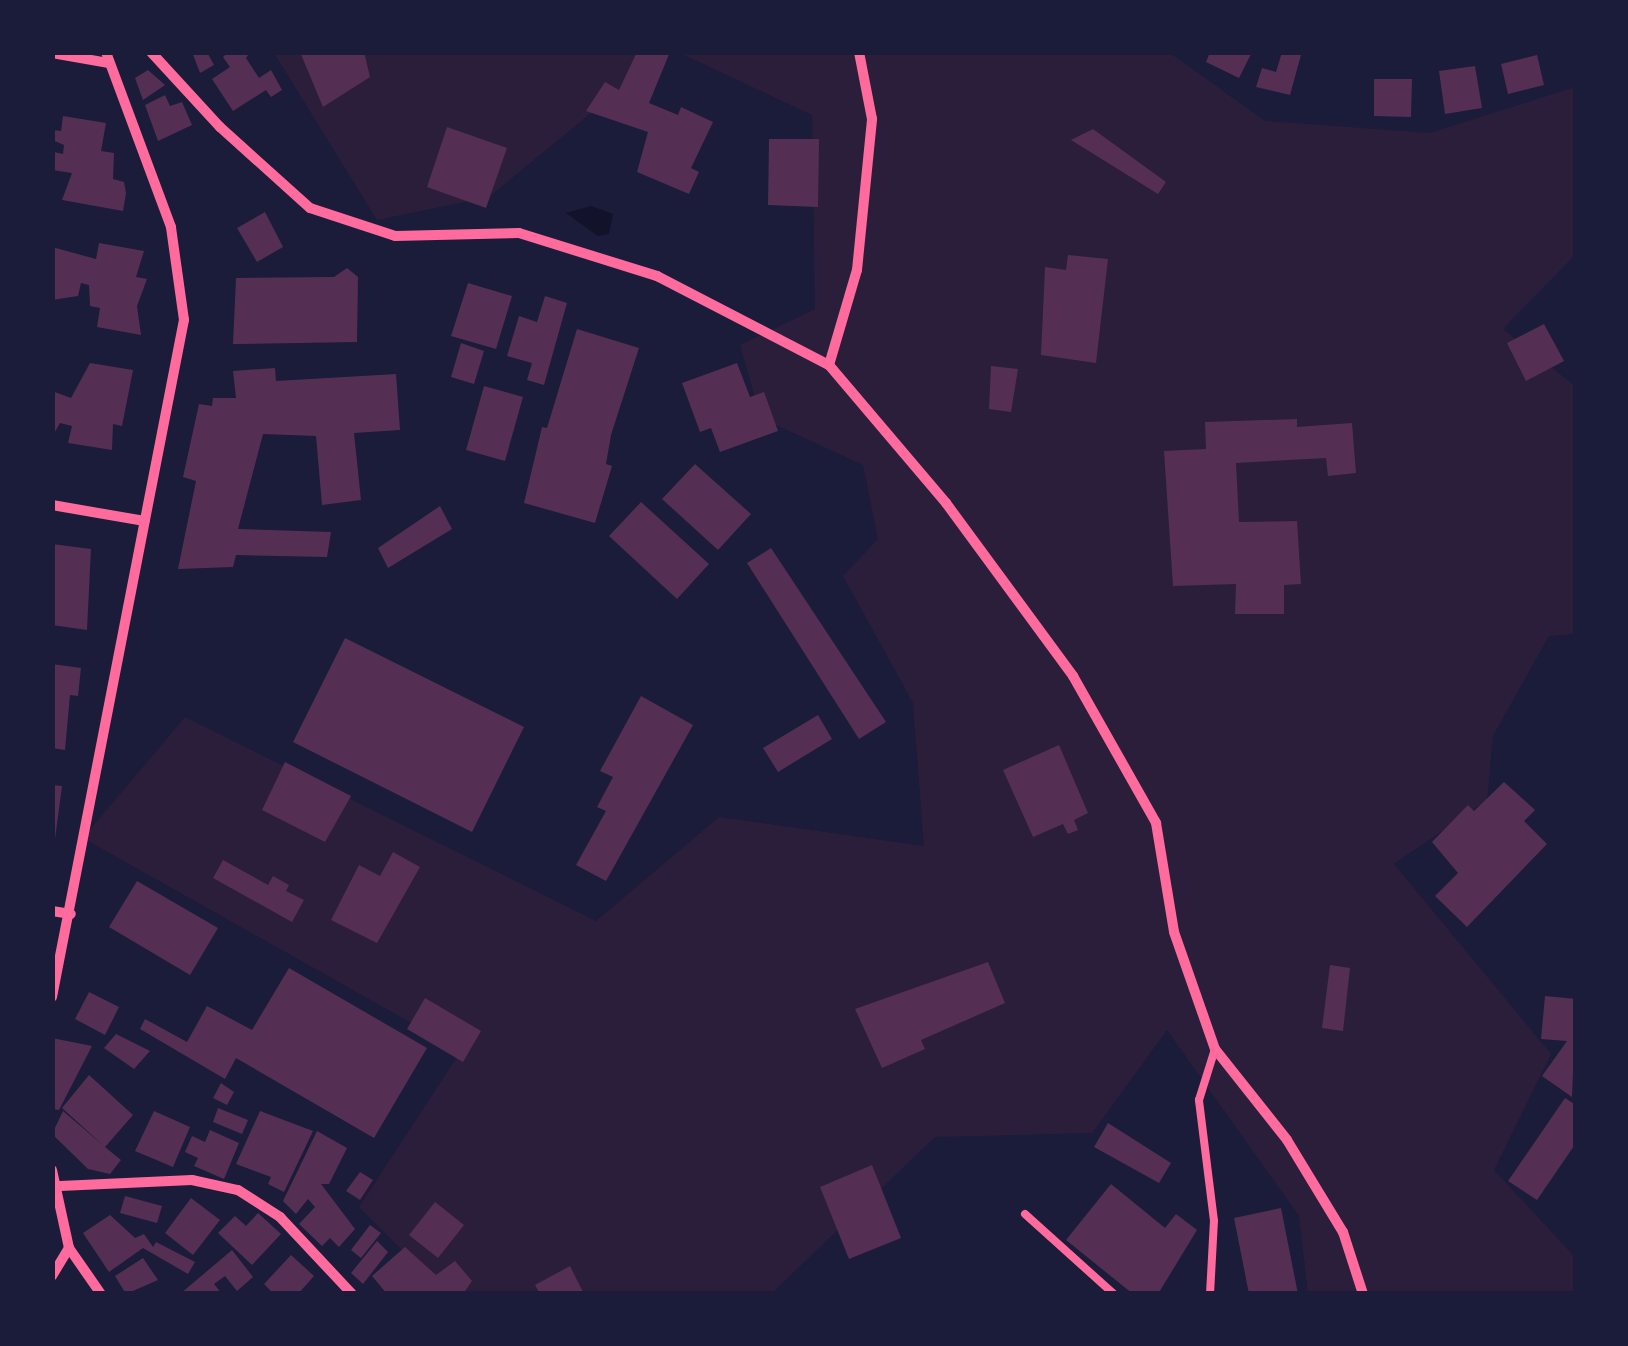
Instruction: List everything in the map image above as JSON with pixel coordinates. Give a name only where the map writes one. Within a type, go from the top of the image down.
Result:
[{"type":"street","points":[[150,52],[220,127],[310,208],[395,236],[519,233],[657,276],[829,365],[946,503],[1039,629],[1129,774],[1156,823],[1174,932],[1215,1050],[1306,1170],[1343,1232],[1364,1294]]},
{"type":"street","points":[[829,365],[857,270],[872,118],[859,52]]},
{"type":"street","points":[[52,53],[108,58],[170,227],[184,320],[52,997]]},
{"type":"street","points":[[52,505],[145,521]]},
{"type":"street","points":[[52,911],[71,914]]},
{"type":"street","points":[[52,1170],[60,1186],[70,1248],[101,1294]]},
{"type":"street","points":[[60,1186],[192,1180],[238,1190],[280,1217],[352,1294]]},
{"type":"street","points":[[52,1276],[70,1248]]},
{"type":"lane","points":[[1210,1294],[1214,1221],[1199,1100],[1215,1050]]},
{"type":"lane","points":[[1025,1214],[1114,1294]]},
{"type":"shaded area","points":[[274,53],[664,53],[489,197],[377,220]]},
{"type":"shaded area","points":[[680,53],[1170,53],[1265,121],[1430,133],[1575,87],[1575,255],[1503,329],[1575,386],[1575,634],[1549,636],[1493,736],[1487,800],[1394,864],[1551,1054],[1494,1170],[1575,1257],[1575,1293],[1308,1293],[1299,1216],[1167,1030],[1092,1133],[935,1137],[772,1293],[445,1293],[359,1207],[461,1051],[83,838],[185,717],[596,921],[719,817],[924,846],[913,703],[843,576],[878,539],[863,465],[761,418],[740,345],[815,309],[812,115]]},
{"type":"shaded area","points":[[591,206],[613,214],[609,234],[598,236],[566,213]]},
{"type":"building","points":[[192,52],[207,52],[214,65],[200,73]]},
{"type":"building","points":[[228,52],[250,52],[246,58],[259,78],[271,70],[282,90],[271,97],[266,90],[233,111],[212,79],[230,67],[223,57]]},
{"type":"building","points":[[300,52],[364,52],[370,77],[323,107]]},
{"type":"building","points":[[637,52],[670,52],[649,103],[678,115],[681,107],[713,122],[691,168],[699,172],[689,194],[637,172],[648,132],[586,111],[605,82],[619,90]]},
{"type":"building","points":[[1210,52],[1252,52],[1239,78],[1206,62]]},
{"type":"building","points":[[1282,52],[1301,55],[1290,95],[1256,87],[1262,68],[1276,72]]},
{"type":"building","points":[[1537,55],[1544,85],[1508,94],[1501,64]]},
{"type":"building","points":[[1475,66],[1482,108],[1445,114],[1439,71]]},
{"type":"building","points":[[148,70],[165,85],[143,100],[135,78]]},
{"type":"building","points":[[1374,79],[1412,79],[1411,117],[1374,116]]},
{"type":"building","points":[[165,95],[170,106],[182,102],[192,125],[158,141],[145,105]]},
{"type":"building","points":[[63,116],[106,123],[101,151],[114,153],[113,179],[124,182],[126,193],[123,211],[62,200],[72,173],[52,170],[54,152],[63,154],[64,145],[52,140],[52,130],[61,131]]},
{"type":"building","points":[[447,127],[507,148],[486,208],[427,187]]},
{"type":"building","points":[[1093,129],[1166,182],[1158,194],[1071,140]]},
{"type":"building","points":[[769,139],[819,139],[818,207],[768,205]]},
{"type":"building","points":[[265,212],[283,247],[257,262],[237,228]]},
{"type":"building","points":[[99,243],[144,251],[136,277],[147,279],[137,306],[141,335],[97,327],[100,308],[90,306],[89,285],[81,283],[78,296],[52,300],[52,247],[96,259]]},
{"type":"building","points":[[1068,255],[1108,259],[1096,363],[1041,355],[1045,267],[1066,270]]},
{"type":"building","points":[[347,268],[358,277],[357,342],[233,344],[236,278],[334,277]]},
{"type":"building","points":[[468,283],[512,296],[496,349],[451,336]]},
{"type":"building","points":[[545,296],[567,303],[544,385],[527,380],[532,363],[507,356],[519,316],[537,322]]},
{"type":"building","points":[[1544,324],[1564,361],[1526,381],[1507,343]]},
{"type":"building","points":[[577,329],[639,348],[611,435],[606,464],[612,466],[595,523],[524,503],[542,427],[547,428]]},
{"type":"building","points":[[461,343],[484,351],[474,384],[451,377]]},
{"type":"building","points":[[90,363],[133,370],[122,426],[113,424],[112,450],[68,443],[72,426],[60,423],[52,437],[52,391],[71,398]]},
{"type":"building","points":[[737,363],[750,397],[764,392],[778,431],[720,452],[711,428],[700,432],[682,383]]},
{"type":"building","points":[[991,366],[1018,369],[1011,412],[989,409]]},
{"type":"building","points":[[275,368],[276,381],[396,374],[400,430],[354,433],[361,500],[322,505],[316,436],[263,434],[238,529],[331,532],[327,557],[236,555],[233,567],[178,569],[196,481],[183,477],[199,404],[212,406],[213,398],[236,398],[233,371]]},
{"type":"building","points":[[484,386],[523,397],[505,461],[466,450]]},
{"type":"building","points":[[1297,419],[1297,427],[1352,423],[1356,473],[1328,476],[1326,458],[1236,463],[1239,522],[1297,521],[1301,584],[1284,585],[1284,614],[1235,614],[1236,584],[1173,586],[1164,451],[1206,449],[1205,422]]},
{"type":"building","points":[[695,464],[751,514],[718,550],[662,499]]},
{"type":"building","points":[[641,502],[709,564],[677,599],[609,536]]},
{"type":"building","points":[[440,506],[452,529],[388,568],[378,548]]},
{"type":"building","points":[[52,544],[91,549],[87,630],[52,625]]},
{"type":"building","points":[[771,548],[886,722],[859,739],[747,563]]},
{"type":"building","points":[[345,638],[524,727],[472,832],[293,742]]},
{"type":"building","points":[[52,664],[81,668],[78,696],[70,695],[65,750],[52,748]]},
{"type":"building","points":[[641,696],[693,725],[606,881],[576,865],[606,811],[597,807],[613,777],[600,771]]},
{"type":"building","points":[[818,715],[832,739],[778,772],[763,748]]},
{"type":"building","points":[[1059,745],[1088,813],[1074,820],[1078,830],[1068,834],[1063,824],[1033,837],[1003,770]]},
{"type":"building","points":[[285,762],[351,796],[325,842],[262,810]]},
{"type":"building","points":[[1504,782],[1535,810],[1524,821],[1547,844],[1467,927],[1435,896],[1458,873],[1432,842],[1468,805],[1474,811]]},
{"type":"building","points":[[52,785],[62,786],[55,839],[52,839]]},
{"type":"building","points":[[393,852],[420,867],[377,943],[331,920],[359,865],[380,876]]},
{"type":"building","points":[[223,860],[268,885],[273,876],[289,885],[286,891],[304,900],[292,922],[213,878]]},
{"type":"building","points":[[137,881],[218,928],[190,975],[109,927]]},
{"type":"building","points":[[988,962],[1005,1003],[921,1040],[925,1049],[882,1068],[855,1009]]},
{"type":"building","points":[[1330,965],[1350,968],[1343,1031],[1322,1028]]},
{"type":"building","points":[[289,968],[427,1048],[374,1138],[236,1058],[225,1079],[140,1029],[145,1019],[187,1042],[207,1006],[252,1030]]},
{"type":"building","points":[[89,992],[119,1007],[105,1035],[75,1019]]},
{"type":"building","points":[[1545,996],[1576,999],[1572,1097],[1542,1076],[1567,1041],[1541,1039]]},
{"type":"building","points":[[425,998],[481,1031],[463,1062],[407,1029]]},
{"type":"building","points":[[116,1034],[150,1051],[134,1069],[104,1048]]},
{"type":"building","points":[[52,1038],[92,1046],[59,1110],[52,1109]]},
{"type":"building","points":[[89,1075],[133,1115],[105,1147],[62,1108]]},
{"type":"building","points":[[221,1083],[234,1092],[227,1105],[213,1098]]},
{"type":"building","points":[[1565,1098],[1576,1105],[1576,1143],[1537,1200],[1508,1181]]},
{"type":"building","points":[[218,1108],[248,1120],[242,1134],[213,1122]]},
{"type":"building","points":[[63,1111],[121,1160],[110,1174],[88,1169],[52,1134]]},
{"type":"building","points":[[154,1111],[190,1127],[173,1167],[135,1151]]},
{"type":"building","points":[[260,1111],[313,1131],[284,1192],[268,1184],[271,1177],[236,1164]]},
{"type":"building","points":[[1108,1123],[1171,1163],[1159,1183],[1094,1147]]},
{"type":"building","points":[[210,1130],[239,1143],[224,1179],[194,1166],[198,1158],[185,1152],[192,1136],[205,1142]]},
{"type":"building","points":[[317,1131],[347,1148],[329,1184],[321,1184],[355,1229],[339,1247],[330,1238],[322,1246],[299,1224],[315,1207],[308,1199],[296,1214],[283,1201]]},
{"type":"building","points":[[872,1165],[901,1238],[849,1259],[820,1187]]},
{"type":"building","points":[[360,1172],[373,1180],[360,1200],[346,1191]]},
{"type":"building","points":[[1111,1184],[1165,1228],[1176,1214],[1197,1230],[1158,1294],[1133,1294],[1066,1240]]},
{"type":"building","points":[[125,1196],[162,1206],[157,1223],[120,1213]]},
{"type":"building","points":[[191,1198],[220,1220],[193,1255],[165,1233]]},
{"type":"building","points":[[435,1202],[464,1225],[438,1258],[409,1235]]},
{"type":"building","points":[[1281,1208],[1298,1294],[1249,1294],[1234,1218]]},
{"type":"building","points":[[258,1213],[281,1234],[252,1265],[218,1233],[235,1216],[246,1226]]},
{"type":"building","points":[[110,1215],[135,1238],[144,1234],[153,1247],[156,1242],[195,1262],[188,1274],[143,1248],[109,1272],[83,1233]]},
{"type":"building","points":[[370,1225],[381,1233],[361,1258],[351,1250]]},
{"type":"building","points":[[377,1241],[388,1252],[363,1284],[351,1273]]},
{"type":"building","points":[[405,1247],[436,1275],[455,1261],[472,1281],[463,1294],[387,1294],[372,1276]]},
{"type":"building","points":[[232,1250],[253,1277],[237,1291],[225,1276],[214,1284],[222,1294],[180,1294]]},
{"type":"building","points":[[291,1255],[314,1276],[298,1294],[274,1294],[264,1284]]},
{"type":"building","points":[[143,1258],[158,1280],[126,1294],[115,1276]]},
{"type":"building","points":[[570,1266],[584,1294],[540,1294],[535,1285]]}]
